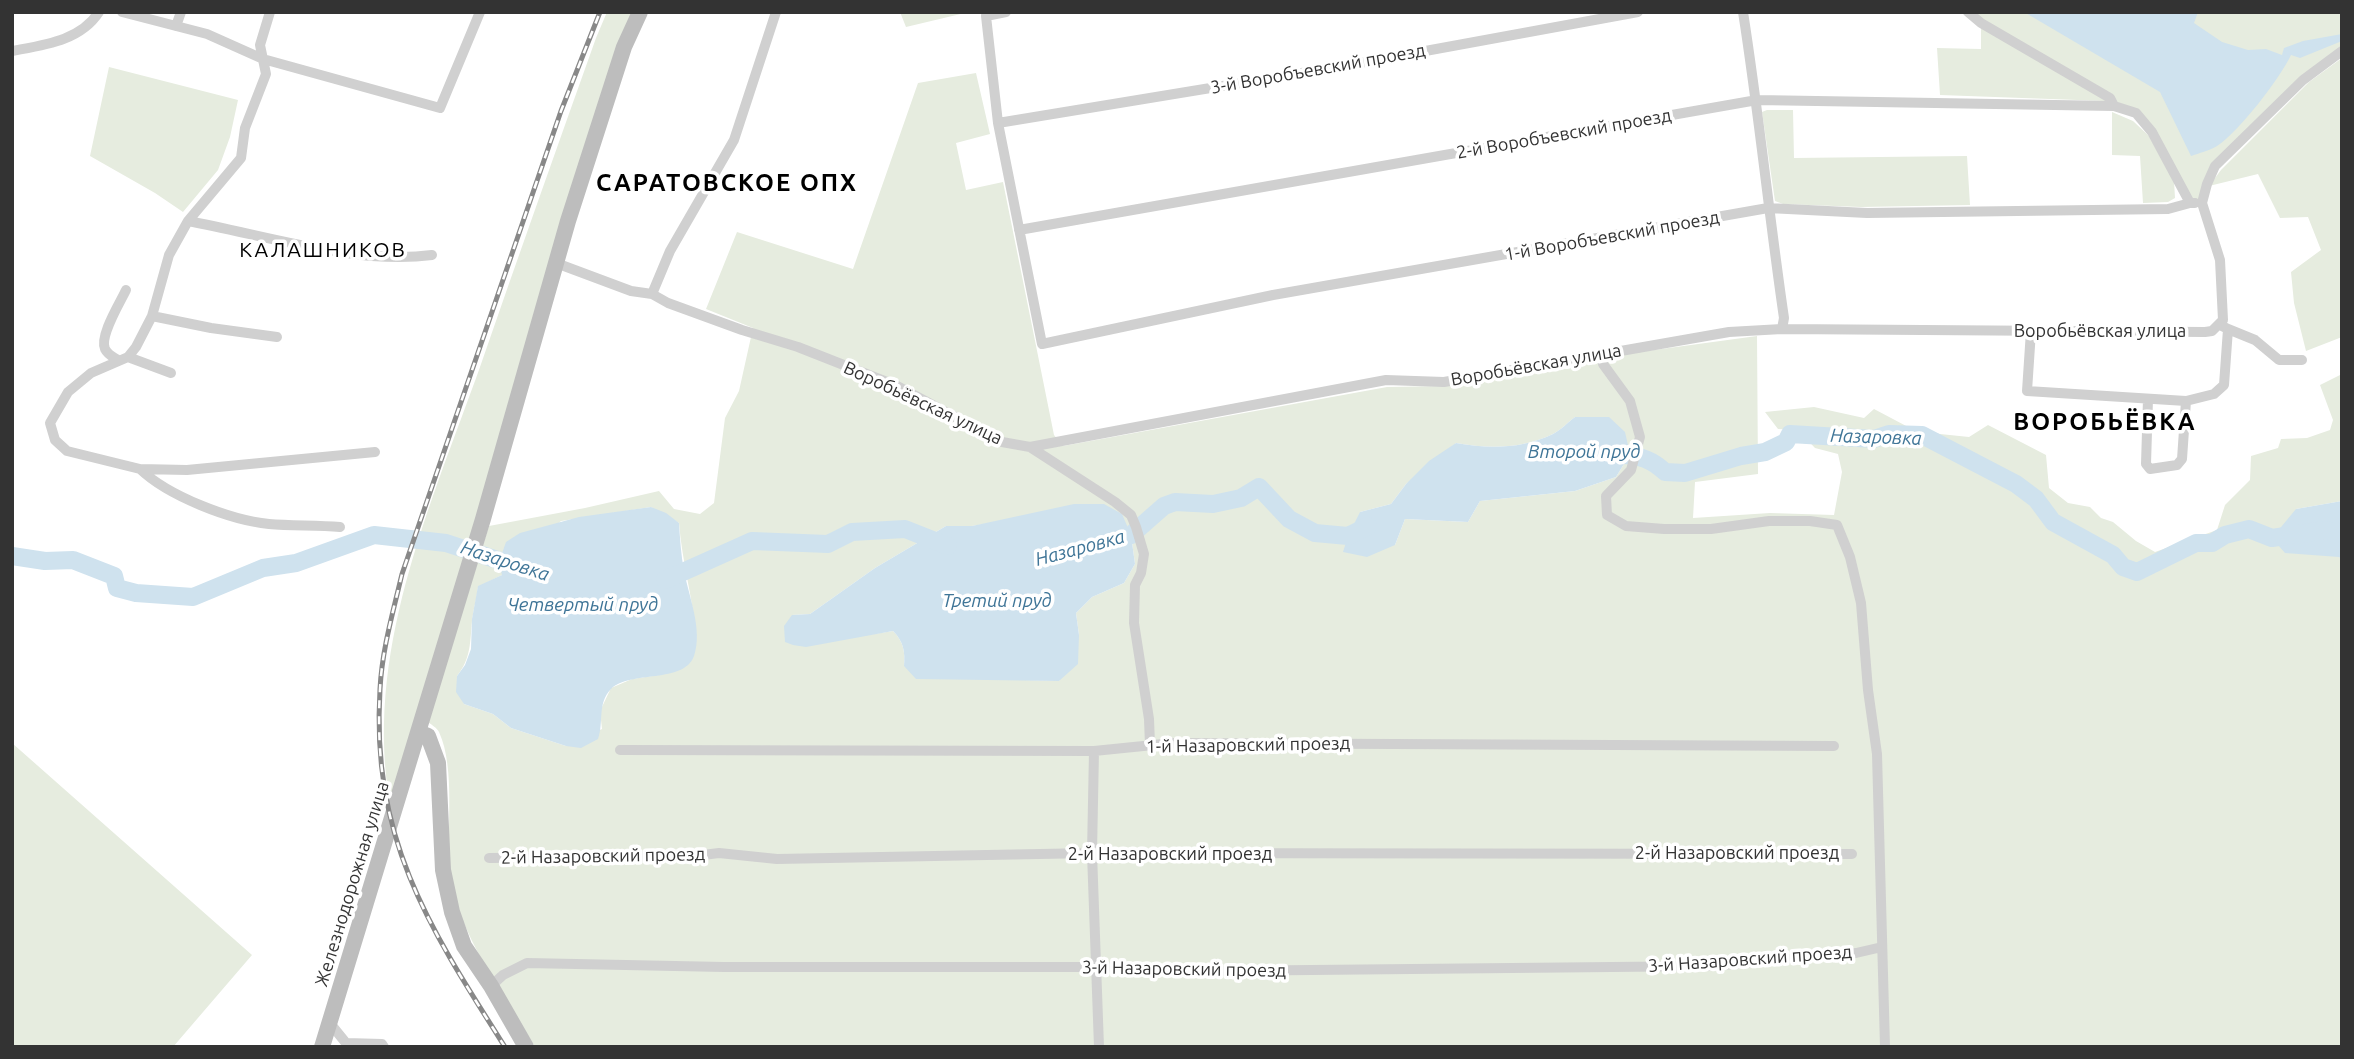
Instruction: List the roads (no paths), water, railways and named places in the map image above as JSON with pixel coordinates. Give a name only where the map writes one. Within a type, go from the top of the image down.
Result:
[{"type":"street","points":[[12,51],[58,42],[90,26],[99,12]]},
{"type":"street","points":[[122,12],[207,34],[263,59],[440,108],[480,12]]},
{"type":"street","points":[[176,26],[181,12]]},
{"type":"street","points":[[271,12],[260,45],[266,74],[245,128],[241,158],[188,220],[169,255],[152,316],[123,359],[91,373],[68,392],[50,423],[55,440],[67,451],[140,469],[187,470],[375,452]]},
{"type":"street","name":"Железнодорожная улица","points":[[322,1047],[483,519],[556,263],[624,47],[640,12]]},
{"type":"street","points":[[652,294],[670,251],[734,139],[776,12]]},
{"type":"street","points":[[1006,12],[986,16],[998,123],[1019,230]]},
{"type":"street","name":"3-й Воробъевский проезд","points":[[998,123],[1338,67],[1638,12]]},
{"type":"street","points":[[1743,12],[1757,100],[1768,208],[1784,318],[1782,328]]},
{"type":"street","points":[[1968,12],[1981,23],[2110,98],[2114,106],[2136,113],[2152,132],[2196,203],[2220,260],[2224,385],[2214,394],[2186,401],[2027,391],[2031,331]]},
{"type":"street","points":[[2196,203],[2215,166],[2304,80],[2342,51]]},
{"type":"street","name":"2-й Воробъевский проезд","points":[[1019,230],[1757,100],[2114,106]]},
{"type":"street","name":"1-й Воробъевский проезд","points":[[1019,230],[1042,344],[1273,295],[1768,208],[1867,213],[2168,209],[2196,203]]},
{"type":"street","points":[[188,220],[296,244],[411,257],[432,255]]},
{"type":"street","name":"Воробьёвская улица","points":[[556,263],[631,291],[652,294],[668,303],[742,330],[798,347],[897,386],[1002,442],[1030,447],[1386,380],[1444,382],[1729,332],[1782,328],[2205,332],[2224,327]]},
{"type":"street","points":[[126,290],[104,336],[103,345],[107,353],[172,373]]},
{"type":"street","points":[[152,316],[277,337]]},
{"type":"street","points":[[2224,327],[2255,340],[2279,360],[2302,360]]},
{"type":"street","points":[[1603,352],[1604,364],[1630,401],[1640,437],[1631,470],[1606,496],[1607,515],[1626,526],[1664,529],[1810,520],[1837,525],[1850,557],[1861,603],[1877,754],[1885,1047]]},
{"type":"street","points":[[2148,399],[2146,464],[2150,469],[2177,465],[2182,459],[2186,401]]},
{"type":"street","points":[[1030,447],[1115,502],[1131,515],[1136,527],[1144,554],[1141,573],[1135,584],[1134,623],[1149,719],[1150,745]]},
{"type":"street","points":[[140,469],[174,493],[200,505],[267,524],[340,527]]},
{"type":"street","points":[[418,732],[428,736],[439,763],[443,870],[452,912],[464,946],[526,1047]]},
{"type":"street","name":"1-й Назаровский проезд","points":[[620,750],[1094,751],[1150,745],[1214,743],[1834,746]]},
{"type":"street","points":[[1094,751],[1091,853],[1099,1047]]},
{"type":"street","name":"2-й Назаровский проезд","points":[[489,858],[695,856],[719,853],[777,859],[1091,853],[1852,853]]},
{"type":"street","name":"3-й Назаровский проезд","points":[[491,986],[503,975],[527,963],[724,967],[1095,967],[1212,971],[1712,966],[1856,953],[1882,947]]},
{"type":"street","points":[[329,1023],[346,1043],[382,1044],[384,1047]]},
{"type":"water","points":[[2024,12],[2198,12],[2194,23],[2222,42],[2248,50],[2266,49],[2282,55],[2284,48],[2303,41],[2342,34],[2342,41],[2300,58],[2291,55],[2269,90],[2236,129],[2217,146],[2191,156],[2160,92]]},
{"type":"water","name":"Второй пруд","points":[[1575,417],[1609,417],[1625,432],[1630,454],[1616,477],[1575,491],[1480,501],[1468,522],[1405,519],[1395,545],[1367,557],[1343,552],[1360,512],[1391,504],[1429,461],[1456,443],[1493,447],[1529,443],[1553,434]]},
{"type":"water","points":[[2342,501],[2342,560],[2339,557],[2285,553],[2272,538],[2296,509]]},
{"type":"water","name":"Третий пруд","points":[[1074,504],[1104,504],[1122,514],[1131,535],[1135,564],[1124,583],[1092,597],[1076,613],[1079,635],[1078,664],[1059,681],[916,679],[904,666],[903,647],[893,631],[806,647],[785,642],[784,626],[792,615],[810,614],[875,568],[946,526],[972,526]]},
{"type":"water","name":"Четвертый пруд","points":[[651,507],[666,513],[679,523],[683,565],[697,635],[694,656],[688,665],[668,674],[620,683],[611,689],[602,707],[598,739],[581,748],[566,746],[511,728],[493,714],[464,704],[456,692],[457,676],[471,649],[472,619],[478,586],[502,575],[499,562],[506,542],[520,533],[579,517]]},
{"type":"waterway","name":"Назаровка","points":[[1618,455],[1644,458],[1665,472],[1685,473],[1741,456],[1765,452],[1786,442],[1790,434],[1874,439],[1889,434],[1922,435],[2016,484],[2036,499],[2053,522],[2113,555],[2123,567],[2137,572],[2196,543],[2212,543],[2225,535],[2249,529],[2272,538],[2325,530],[2342,533]]},
{"type":"waterway","name":"Назаровка","points":[[1107,542],[1131,535],[1164,506],[1175,502],[1213,504],[1241,498],[1259,487],[1289,519],[1315,533],[1348,536],[1368,526]]},
{"type":"waterway","name":"Назаровка","points":[[665,580],[752,541],[828,544],[852,532],[905,529],[948,546]]},
{"type":"waterway","name":"Назаровка","points":[[12,556],[45,561],[73,560],[114,576],[117,588],[136,593],[193,597],[263,568],[296,563],[374,535],[446,543],[522,568]]},
{"type":"railway","points":[[505,1047],[429,920],[395,836],[385,791],[380,742],[381,674],[402,574],[561,111],[600,12]]},
{"type":"district","name":"САРАТОВСКОЕ ОПХ","points":[[727,183]]},
{"type":"district","name":"КАЛАШНИКОВ","points":[[323,250]]},
{"type":"district","name":"ВОРОБЬЁВКА","points":[[2105,422]]}]
